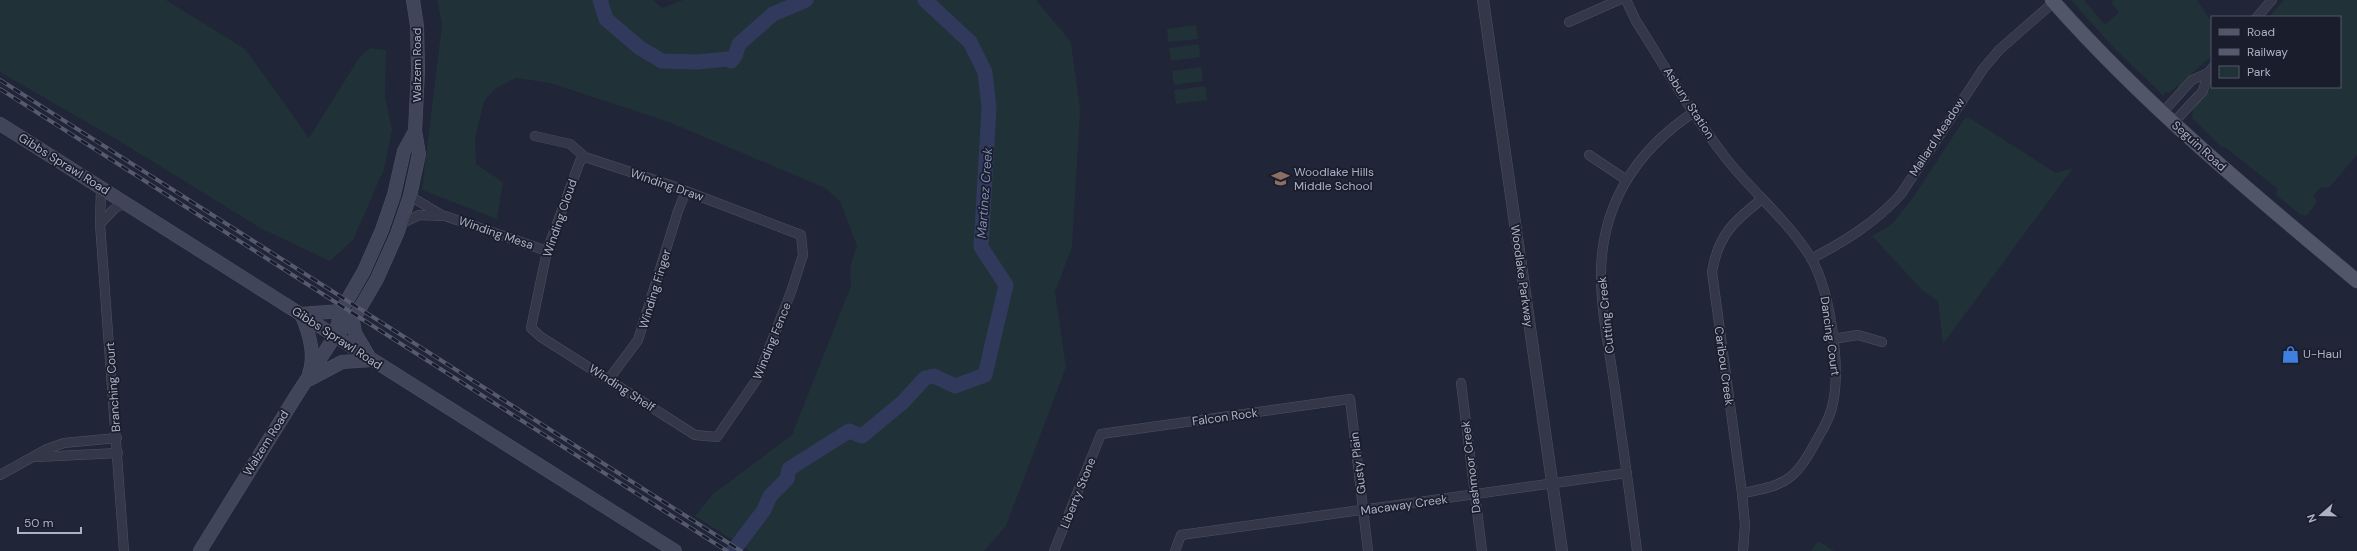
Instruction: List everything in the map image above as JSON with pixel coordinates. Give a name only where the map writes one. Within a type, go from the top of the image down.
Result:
[{"type":"main road","name":"Walzem Road","points":[[200,551],[237,489],[335,336],[353,321],[377,279],[401,224],[410,196],[420,154],[415,131],[418,71],[417,26],[413,0]]},
{"type":"main road","name":"Seguin Road","points":[[2053,1],[2112,66],[2217,164],[2357,281]]},
{"type":"main road","name":"Gibbs Sprawl Road","points":[[0,124],[101,188],[126,202],[372,360],[675,551]]},
{"type":"main road","name":"Walzem Road","points":[[335,336],[341,311],[375,248],[394,195],[404,151],[415,131]]},
{"type":"main road","points":[[305,383],[311,367],[311,346],[301,314],[341,311]]},
{"type":"main road","points":[[305,383],[318,373],[342,362],[372,360],[355,333],[353,321]]},
{"type":"street","name":"Woodlake Parkway","points":[[1483,0],[1551,485],[1562,551]]},
{"type":"street","points":[[1569,22],[1619,0]]},
{"type":"street","name":"Asbury Station","points":[[1626,0],[1636,21],[1694,112],[1729,162],[1762,199]]},
{"type":"street","points":[[2258,16],[2272,0]]},
{"type":"street","name":"Mallard Meadow","points":[[1811,259],[1853,236],[1888,208],[1901,194],[1983,69],[2000,50],[2053,1]]},
{"type":"street","points":[[2162,113],[2192,80],[2210,71]]},
{"type":"street","points":[[2173,123],[2203,91],[2210,71]]},
{"type":"street","name":"Cutting Creek","points":[[1637,551],[1601,275],[1607,227],[1625,179],[1658,139],[1694,112]]},
{"type":"street","name":"Winding Draw","points":[[535,136],[570,144],[585,157],[686,191],[801,235]]},
{"type":"street","points":[[1589,155],[1625,179]]},
{"type":"street","name":"Winding Cloud","points":[[531,328],[547,251],[580,161],[585,157]]},
{"type":"street","name":"Branching Court","points":[[101,188],[100,224],[124,551]]},
{"type":"street","name":"Winding Finger","points":[[609,379],[638,340],[678,210],[686,191]]},
{"type":"street","name":"Winding Mesa","points":[[410,196],[445,216]]},
{"type":"street","name":"Dancing Court","points":[[1742,493],[1768,489],[1784,483],[1796,472],[1809,454],[1826,425],[1833,404],[1836,383],[1827,303],[1820,279],[1811,259],[1799,240],[1762,199]]},
{"type":"street","name":"Caribou Creek","points":[[1743,551],[1745,530],[1742,493],[1712,272],[1719,246],[1726,231],[1736,220],[1762,199]]},
{"type":"street","points":[[100,224],[114,209],[126,202]]},
{"type":"street","name":"Winding Mesa","points":[[401,224],[419,215],[445,216],[477,225],[547,251]]},
{"type":"street","name":"Winding Fence","points":[[717,437],[758,379],[791,292],[802,255],[801,235]]},
{"type":"street","name":"Winding Shelf","points":[[531,328],[541,337],[695,435],[717,437]]},
{"type":"street","points":[[1832,338],[1858,335],[1882,342]]},
{"type":"street","name":"Dashmoor Creek","points":[[1461,383],[1482,551]]},
{"type":"street","name":"Falcon Rock","points":[[1101,434],[1350,399]]},
{"type":"street","name":"Gusty Plain","points":[[1350,399],[1368,551]]},
{"type":"street","name":"Liberty Stone","points":[[1054,551],[1101,434]]},
{"type":"street","points":[[0,475],[31,457],[64,443],[116,438]]},
{"type":"street","points":[[31,457],[118,453]]},
{"type":"street","name":"Macaway Creek","points":[[1175,551],[1181,535],[1474,496],[1627,473]]},
{"type":"green space","points":[[0,0],[166,0],[245,49],[309,138],[359,58],[370,48],[386,50],[385,97],[392,130],[384,169],[353,240],[330,261],[262,229],[121,142],[0,72]]},
{"type":"green space","points":[[437,0],[653,0],[662,8],[683,0],[1036,0],[1071,42],[1080,110],[1072,247],[1055,292],[1066,367],[1006,526],[984,551],[750,551],[695,516],[713,494],[792,435],[851,286],[850,268],[857,246],[840,201],[825,188],[669,122],[550,83],[516,78],[496,88],[484,101],[475,139],[476,164],[503,182],[497,219],[422,190],[442,24]]},
{"type":"green space","points":[[2071,0],[2084,0],[2105,25],[2119,12],[2111,2],[2114,0],[2197,0],[2211,21],[2211,57],[2193,72],[2180,87],[2177,86],[2169,93],[2164,92],[2164,96],[2114,48]]},
{"type":"green space","points":[[2284,0],[2357,0],[2357,155],[2329,188],[2321,187],[2313,196],[2317,202],[2307,215],[2301,215],[2276,195],[2278,189],[2226,148],[2220,146],[2192,118],[2193,108],[2211,88],[2341,88],[2341,16],[2270,16]]},
{"type":"green space","points":[[1196,25],[1198,39],[1168,42],[1167,29]]},
{"type":"green space","points":[[1199,44],[1200,57],[1171,61],[1169,48]]},
{"type":"green space","points":[[1201,67],[1203,81],[1174,85],[1172,71]]},
{"type":"green space","points":[[1205,86],[1207,100],[1176,104],[1174,90]]},
{"type":"green space","points":[[1968,117],[2056,173],[2073,168],[1943,344],[1938,301],[1923,291],[1872,236],[1892,224],[1912,199],[1965,118]]},
{"type":"green space","points":[[1818,541],[1834,551],[1811,551]]},
{"type":"waterway","name":"Martinez Creek","points":[[600,0],[606,19],[640,48],[662,61],[697,62],[727,59],[731,61],[735,56],[739,44],[773,14],[806,0]]},
{"type":"waterway","name":"Martinez Creek","points":[[733,551],[764,510],[770,496],[787,479],[789,469],[849,431],[862,436],[903,402],[925,378],[934,376],[955,386],[985,375],[1006,285],[981,247],[989,108],[985,72],[970,42],[925,0]]},
{"type":"railway","points":[[0,80],[741,551]]},
{"type":"railway","points":[[0,89],[727,551]]},
{"type":"place","name":"Woodlake Hills Middle School","points":[[1281,179]]},
{"type":"place","name":"U-Haul","points":[[2290,354]]}]
